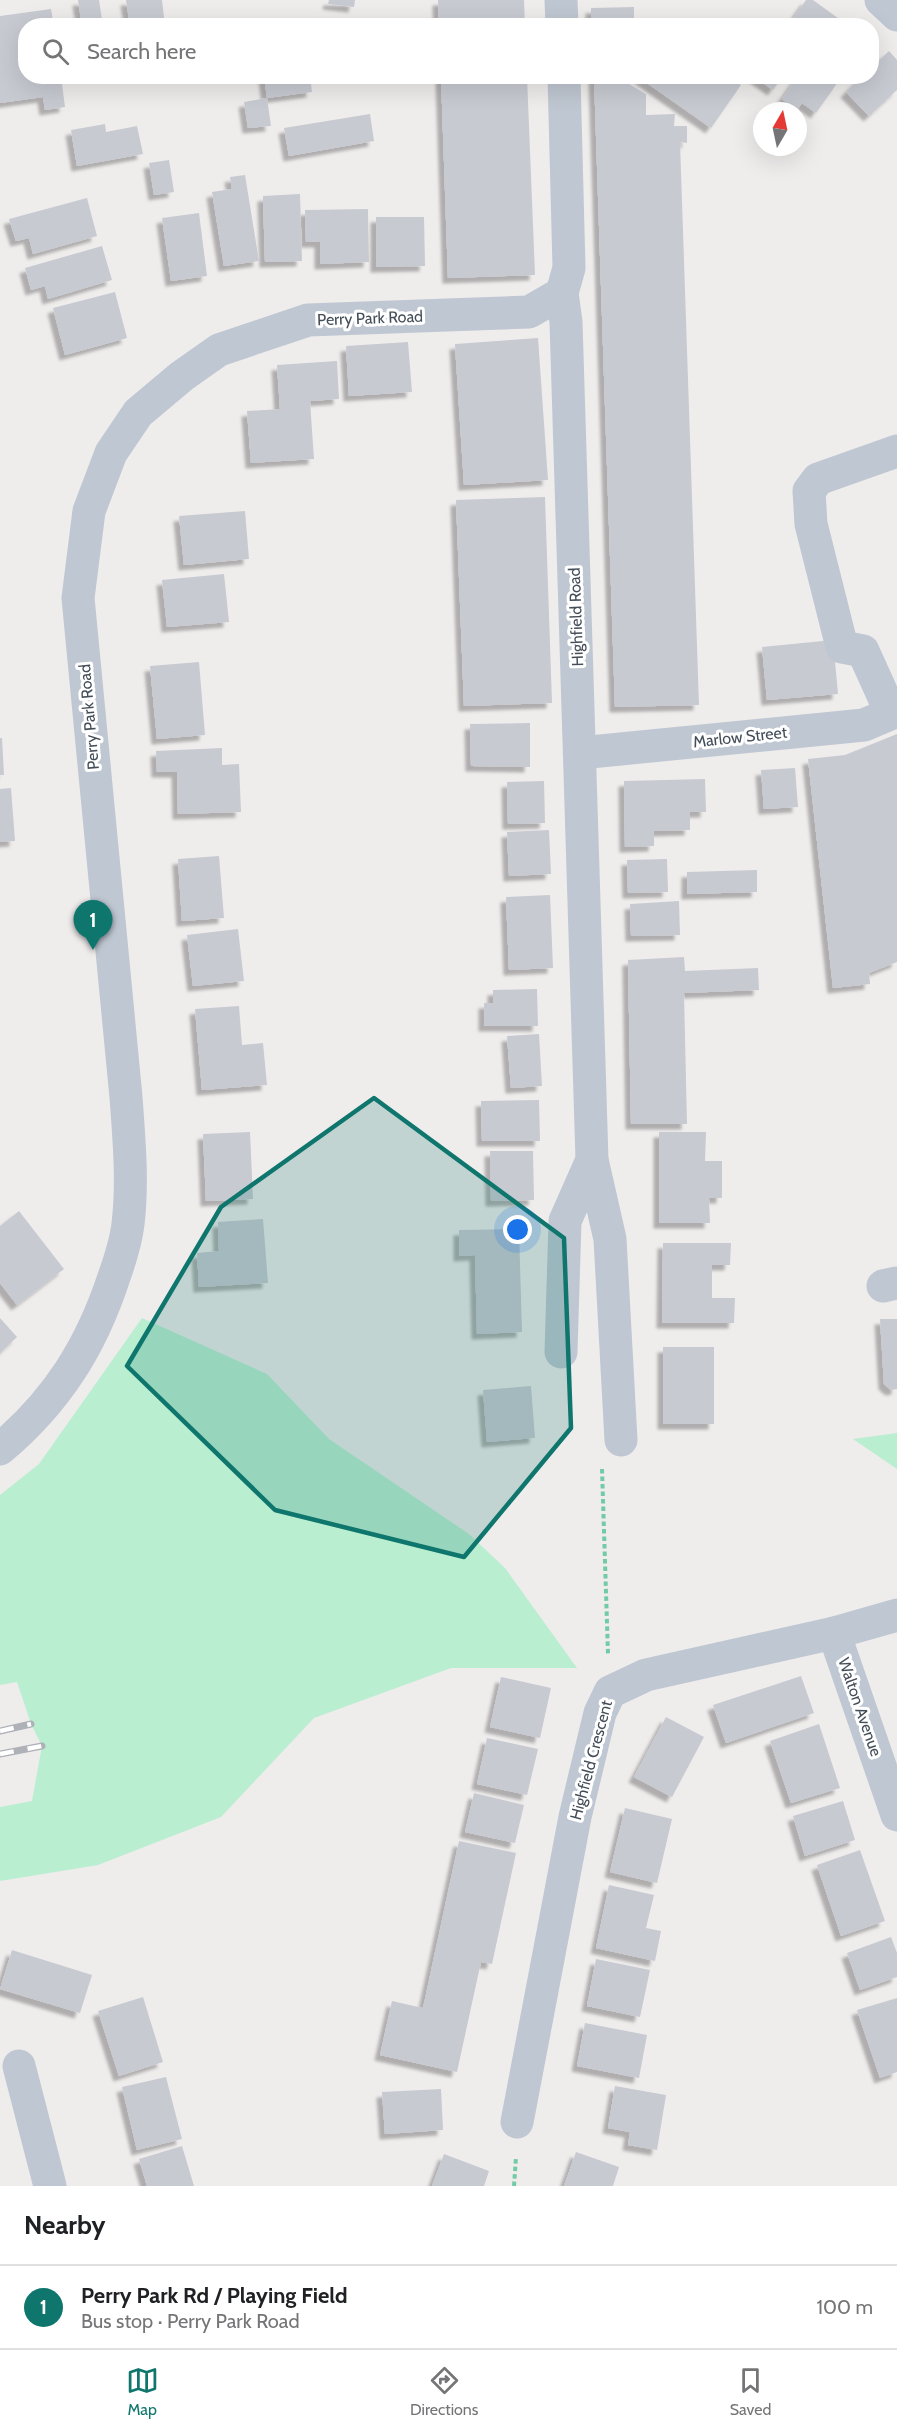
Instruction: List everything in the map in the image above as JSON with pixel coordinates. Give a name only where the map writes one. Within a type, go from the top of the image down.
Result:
[{"type":"street","points":[[561,0],[562,18]]},
{"type":"street","points":[[881,0],[897,15]]},
{"type":"street","name":"Highfield Road","points":[[564,84],[569,268],[562,293],[566,322],[592,1160],[609,1239],[621,1440]]},
{"type":"street","name":"Perry Park Road","points":[[0,1449],[36,1416],[57,1392],[91,1337],[105,1307],[122,1255],[128,1224],[130,1152],[127,1108],[78,598],[89,511],[111,453],[138,413],[182,376],[219,350],[308,320],[529,312],[562,293]]},
{"type":"street","points":[[894,712],[863,651],[842,647],[812,524],[809,491],[818,479],[897,451]]},
{"type":"street","name":"Marlow Street","points":[[580,753],[864,725],[894,712]]},
{"type":"street","points":[[561,1352],[565,1221],[592,1160]]},
{"type":"street","name":"Highfield Crescent","points":[[517,2122],[575,1817],[600,1713],[610,1692],[646,1675],[834,1633],[897,1615]]},
{"type":"street","name":"Walton Avenue","points":[[834,1633],[897,1815]]},
{"type":"street","points":[[19,2066],[50,2186]]},
{"type":"highlighted area","points":[[374,1098],[564,1238],[571,1428],[464,1557],[275,1510],[127,1366],[221,1207]]},
{"type":"green space","points":[[142,1318],[267,1374],[329,1439],[469,1534],[505,1568],[577,1668],[451,1668],[314,1718],[221,1817],[98,1865],[0,1881],[0,1807],[32,1801],[42,1746],[31,1724],[17,1682],[0,1685],[0,1495],[39,1464]]},
{"type":"green space","points":[[897,1433],[897,1469],[853,1439]]},
{"type":"building","points":[[78,0],[99,0],[102,18],[81,18]]},
{"type":"building","points":[[126,0],[162,0],[164,18],[129,18]]},
{"type":"building","points":[[329,0],[355,0],[354,7],[328,4]]},
{"type":"building","points":[[438,0],[524,0],[525,18],[439,18]]},
{"type":"building","points":[[806,0],[813,0],[838,18],[794,18]]},
{"type":"building","points":[[634,7],[634,18],[591,18],[591,8]]},
{"type":"building","points":[[51,9],[53,18],[18,18],[18,84],[62,84],[65,107],[45,110],[43,97],[0,103],[0,16]]},
{"type":"building","points":[[889,51],[897,60],[897,90],[869,116],[846,92],[854,84],[879,84],[879,60]]},
{"type":"building","points":[[265,84],[311,84],[312,92],[267,98]]},
{"type":"building","points":[[441,84],[527,84],[535,275],[448,278]]},
{"type":"building","points":[[594,84],[629,84],[646,94],[646,115],[675,114],[674,126],[687,126],[687,143],[680,142],[699,705],[615,707]]},
{"type":"building","points":[[648,84],[741,85],[711,128]]},
{"type":"building","points":[[764,84],[777,84],[773,90]]},
{"type":"building","points":[[792,84],[837,84],[816,113],[807,107],[807,102],[786,102],[782,99]]},
{"type":"building","points":[[267,98],[271,126],[248,128],[244,102]]},
{"type":"building","points":[[370,114],[374,141],[289,156],[284,128]]},
{"type":"building","points":[[105,124],[106,132],[137,126],[143,154],[77,166],[71,130]]},
{"type":"building","points":[[169,160],[174,192],[154,195],[149,163]]},
{"type":"building","points":[[245,175],[259,261],[224,266],[212,192],[232,189],[230,177]]},
{"type":"building","points":[[300,194],[302,261],[265,262],[263,196]]},
{"type":"building","points":[[87,198],[97,236],[33,254],[29,238],[16,241],[9,219]]},
{"type":"building","points":[[368,209],[369,262],[320,264],[320,242],[306,242],[305,210]]},
{"type":"building","points":[[199,213],[207,276],[171,281],[162,218]]},
{"type":"building","points":[[376,217],[424,217],[425,266],[376,267]]},
{"type":"building","points":[[102,246],[112,280],[48,299],[45,286],[31,290],[25,268]]},
{"type":"building","points":[[115,292],[127,338],[65,355],[53,308]]},
{"type":"building","points":[[538,338],[548,480],[464,485],[455,344]]},
{"type":"building","points":[[408,342],[412,392],[349,396],[346,346]]},
{"type":"building","points":[[337,361],[339,399],[310,401],[314,459],[251,463],[247,411],[280,409],[277,365]]},
{"type":"building","points":[[545,497],[552,703],[464,706],[456,500]]},
{"type":"building","points":[[245,511],[249,559],[184,565],[179,516]]},
{"type":"building","points":[[224,574],[229,622],[167,627],[162,580]]},
{"type":"building","points":[[833,640],[838,694],[767,700],[762,647]]},
{"type":"building","points":[[199,662],[205,735],[157,739],[150,666]]},
{"type":"building","points":[[530,723],[530,767],[471,766],[470,724]]},
{"type":"building","points":[[897,734],[897,962],[869,973],[870,984],[833,988],[808,759],[845,755]]},
{"type":"building","points":[[0,738],[2,738],[4,775],[0,775]]},
{"type":"building","points":[[222,748],[222,765],[239,764],[241,812],[178,814],[177,772],[157,772],[156,751]]},
{"type":"building","points":[[795,768],[798,807],[764,809],[761,770]]},
{"type":"building","points":[[705,779],[706,812],[690,812],[690,830],[654,831],[654,846],[625,847],[624,781]]},
{"type":"building","points":[[544,781],[545,823],[508,824],[507,782]]},
{"type":"building","points":[[11,788],[15,841],[0,842],[0,789]]},
{"type":"building","points":[[549,830],[551,874],[509,876],[507,832]]},
{"type":"building","points":[[219,856],[224,918],[182,921],[178,859]]},
{"type":"building","points":[[667,859],[668,892],[628,893],[627,860]]},
{"type":"building","points":[[757,870],[757,892],[687,894],[687,872]]},
{"type":"building","points":[[550,895],[553,968],[509,970],[506,897]]},
{"type":"building","points":[[679,901],[680,935],[631,936],[630,904]]},
{"type":"building","points":[[238,929],[244,981],[193,986],[187,935]]},
{"type":"building","points":[[684,957],[685,971],[758,968],[759,990],[684,993],[687,1124],[631,1124],[628,960]]},
{"type":"building","points":[[537,989],[538,1026],[484,1026],[484,1003],[493,1003],[493,990]]},
{"type":"building","points":[[239,1006],[242,1045],[263,1043],[267,1085],[202,1090],[195,1009]]},
{"type":"building","points":[[539,1034],[542,1086],[511,1088],[507,1036]]},
{"type":"building","points":[[539,1100],[540,1141],[482,1141],[481,1101]]},
{"type":"building","points":[[250,1132],[253,1199],[206,1201],[203,1134]]},
{"type":"building","points":[[659,1132],[706,1132],[705,1161],[722,1161],[722,1198],[709,1198],[710,1223],[659,1223]]},
{"type":"building","points":[[490,1151],[533,1151],[534,1200],[491,1201]]},
{"type":"building","points":[[19,1211],[64,1269],[17,1305],[0,1283],[0,1226]]},
{"type":"building","points":[[263,1219],[268,1283],[199,1287],[197,1253],[219,1251],[218,1222]]},
{"type":"building","points":[[519,1229],[522,1332],[477,1334],[475,1255],[459,1256],[459,1230]]},
{"type":"building","points":[[663,1243],[731,1243],[730,1265],[712,1265],[712,1298],[735,1298],[734,1323],[662,1323]]},
{"type":"building","points":[[0,1318],[17,1337],[0,1353]]},
{"type":"building","points":[[880,1319],[897,1319],[897,1389],[891,1390],[884,1384]]},
{"type":"building","points":[[663,1347],[714,1347],[714,1424],[663,1424]]},
{"type":"building","points":[[531,1386],[535,1438],[487,1442],[483,1390]]},
{"type":"building","points":[[801,1676],[814,1713],[726,1743],[713,1705]]},
{"type":"building","points":[[501,1677],[551,1688],[540,1738],[490,1727]]},
{"type":"building","points":[[666,1717],[704,1737],[672,1797],[634,1777]]},
{"type":"building","points":[[819,1724],[840,1788],[791,1803],[770,1741]]},
{"type":"building","points":[[487,1738],[538,1749],[527,1795],[477,1784]]},
{"type":"building","points":[[474,1793],[524,1805],[515,1843],[465,1832]]},
{"type":"building","points":[[843,1801],[855,1840],[805,1856],[793,1816]]},
{"type":"building","points":[[625,1808],[672,1819],[657,1883],[610,1872]]},
{"type":"building","points":[[459,1841],[516,1853],[492,1964],[481,1962],[457,2072],[380,2055],[392,2001],[423,2008]]},
{"type":"building","points":[[860,1850],[885,1921],[841,1936],[817,1865]]},
{"type":"building","points":[[609,1885],[654,1895],[646,1928],[661,1931],[655,1961],[596,1948]]},
{"type":"building","points":[[891,1937],[897,1953],[897,1977],[860,1990],[847,1953]]},
{"type":"building","points":[[12,1950],[92,1975],[80,2013],[0,1989]]},
{"type":"building","points":[[596,1959],[650,1970],[640,2017],[587,2006]]},
{"type":"building","points":[[143,1997],[163,2062],[119,2076],[98,2011]]},
{"type":"building","points":[[897,1998],[897,2072],[880,2078],[857,2010]]},
{"type":"building","points":[[585,2023],[647,2035],[639,2078],[577,2066]]},
{"type":"building","points":[[166,2077],[182,2139],[137,2150],[122,2087]]},
{"type":"building","points":[[615,2086],[666,2095],[657,2150],[628,2145],[630,2132],[608,2128]]},
{"type":"building","points":[[441,2089],[443,2130],[385,2134],[382,2092]]},
{"type":"building","points":[[182,2146],[194,2186],[147,2186],[139,2159]]},
{"type":"building","points":[[576,2152],[619,2167],[613,2186],[564,2186]]},
{"type":"building","points":[[444,2154],[489,2171],[484,2186],[432,2186]]},
{"type":"railway","points":[[0,1731],[31,1724]]},
{"type":"railway","points":[[0,1754],[42,1746]]},
{"type":"place","name":"Perry Park Rd / Playing Field","points":[[93,950]]}]
